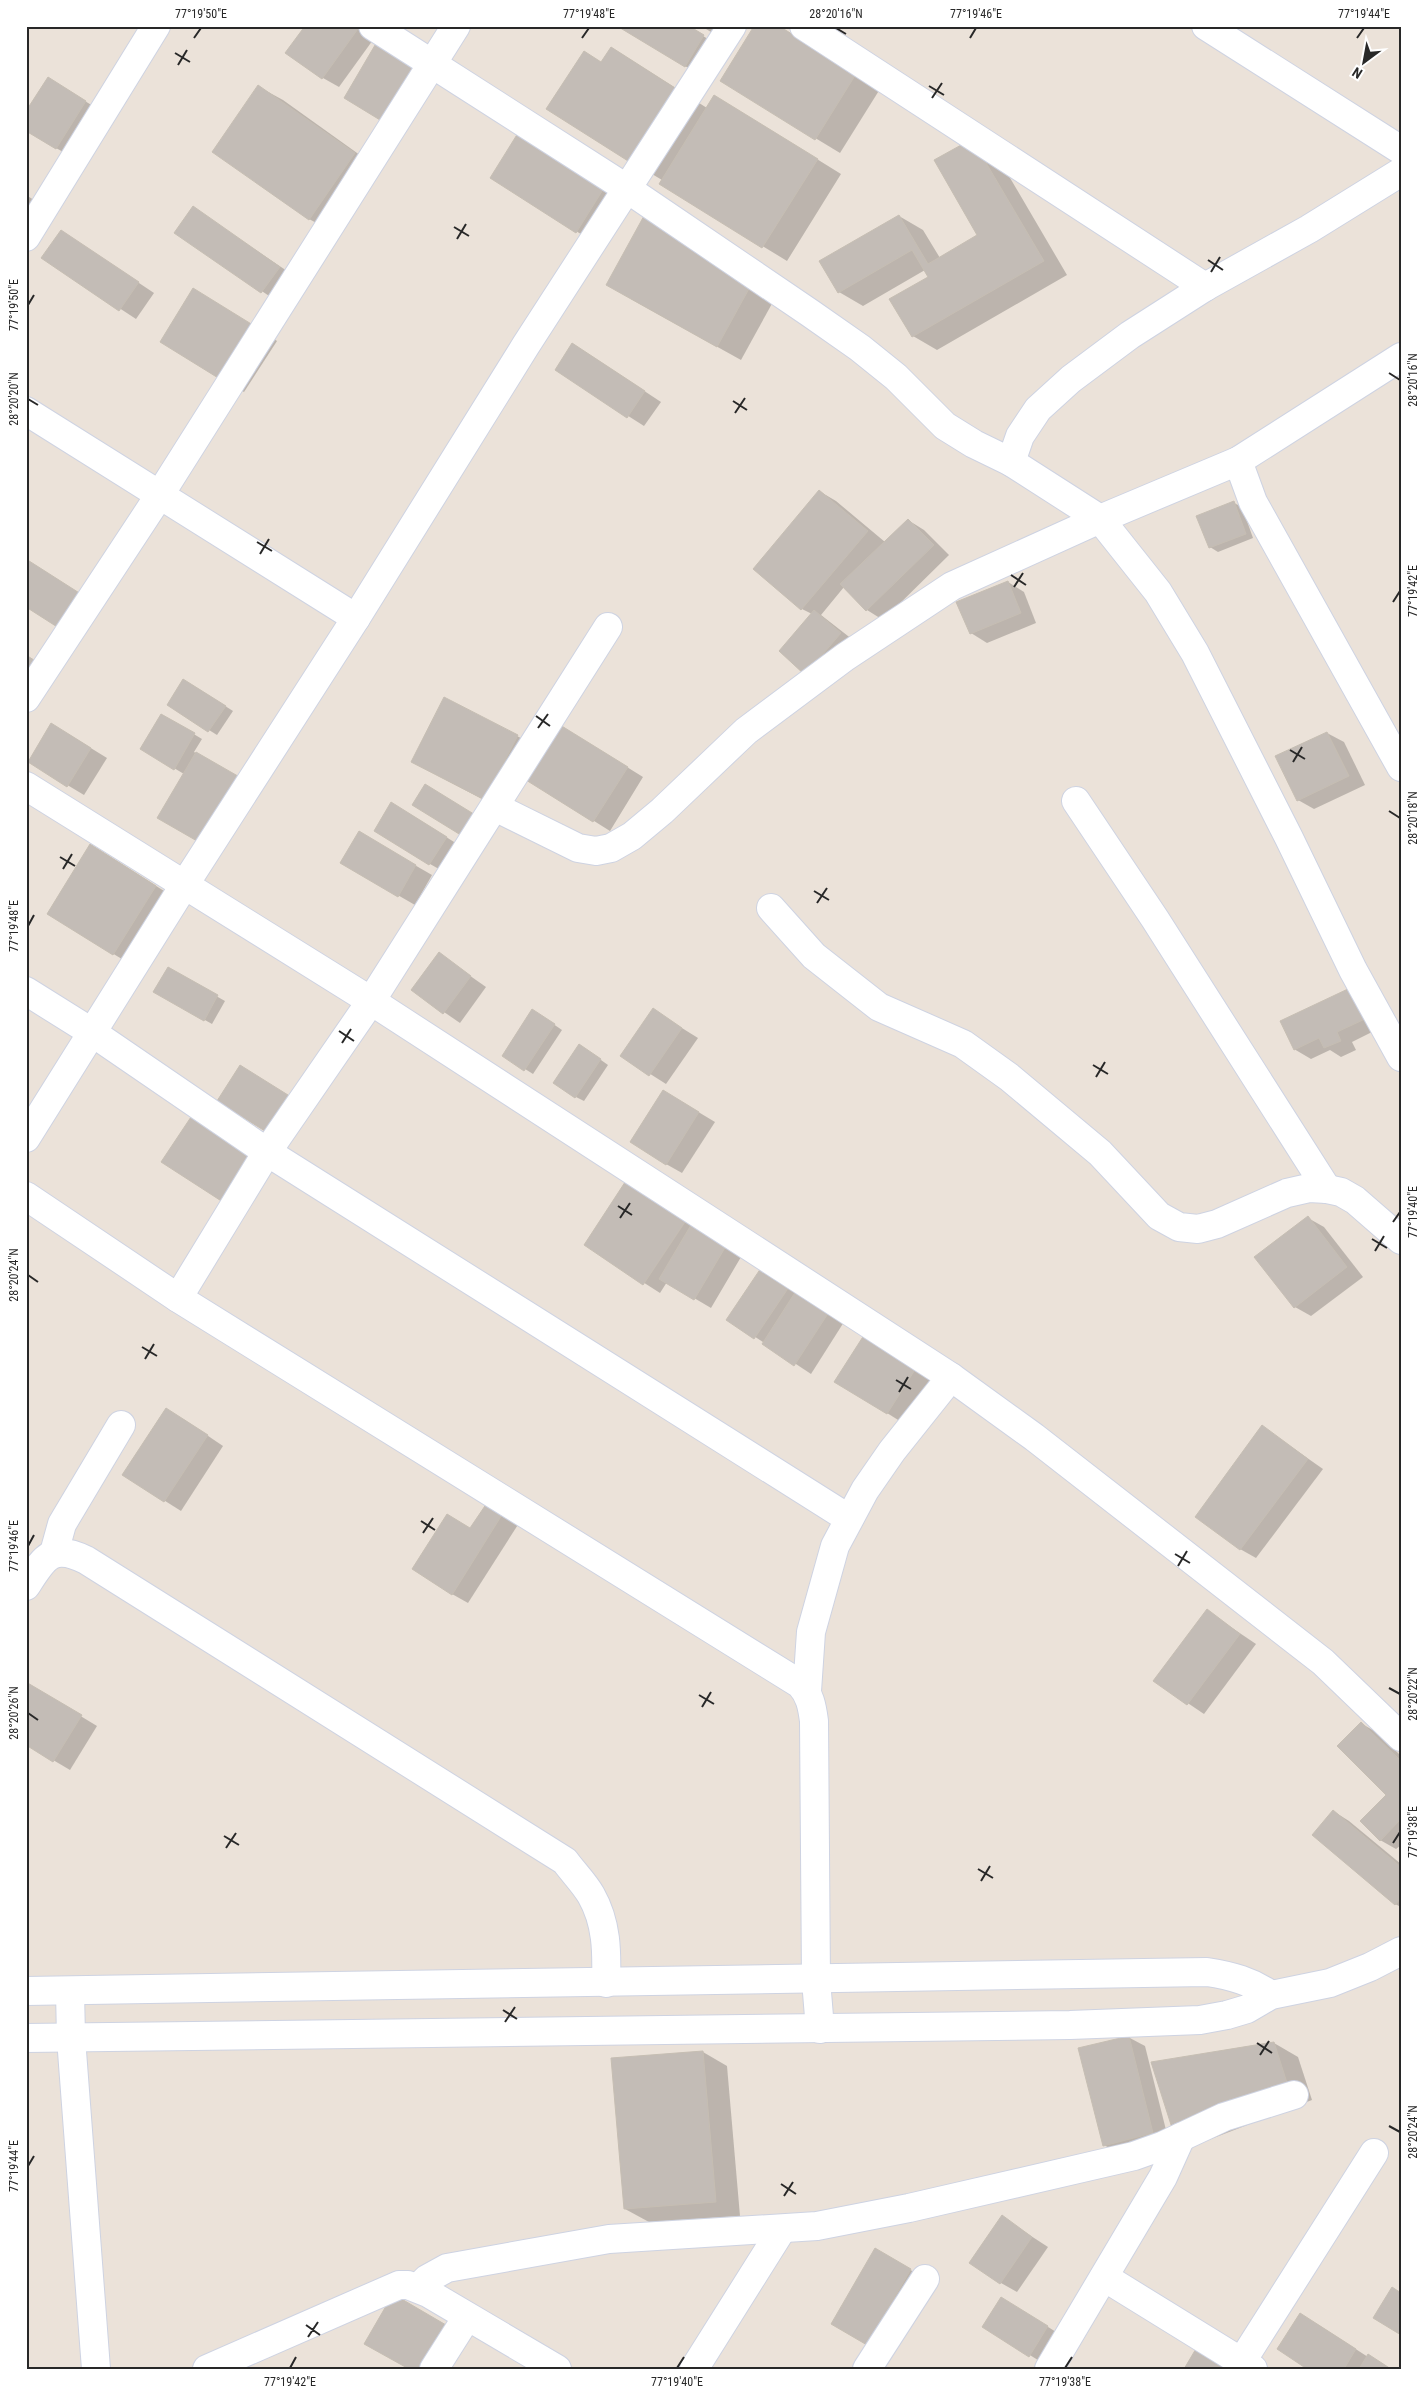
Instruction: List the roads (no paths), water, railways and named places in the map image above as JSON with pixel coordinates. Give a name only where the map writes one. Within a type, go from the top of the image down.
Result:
[{"type":"street","points":[[26,237],[156,26]]},
{"type":"street","points":[[373,26],[626,188],[860,348],[896,377],[945,426],[974,444],[1011,462],[1100,519],[1158,592],[1195,652],[1353,970],[1401,1057]]},
{"type":"street","points":[[26,698],[159,496],[456,26]]},
{"type":"street","points":[[26,1138],[626,188],[732,26]]},
{"type":"street","points":[[804,26],[1205,287]]},
{"type":"street","points":[[1206,26],[1401,150]]},
{"type":"street","points":[[1011,462],[1020,436],[1038,409],[1071,379],[1130,335],[1205,287],[1309,230],[1401,172]]},
{"type":"street","points":[[495,807],[578,848],[596,850],[611,848],[632,836],[662,811],[746,731],[845,657],[952,586],[1100,519],[1238,461],[1401,357]]},
{"type":"street","points":[[26,411],[356,618]]},
{"type":"street","points":[[1238,461],[1252,502],[1401,767]]},
{"type":"street","points":[[178,1298],[267,1152],[371,1001],[608,627]]},
{"type":"street","points":[[26,786],[371,1001],[951,1377],[1034,1437],[1323,1662],[1401,1737]]},
{"type":"street","points":[[1076,801],[1155,919],[1326,1188]]},
{"type":"street","points":[[771,908],[814,956],[879,1007],[963,1044],[1008,1076],[1100,1153],[1159,1216],[1179,1227],[1198,1229],[1217,1224],[1287,1193],[1309,1188],[1326,1188],[1341,1192],[1355,1200],[1401,1240]]},
{"type":"street","points":[[26,991],[92,1033],[267,1152],[848,1518]]},
{"type":"street","points":[[26,1196],[178,1298],[781,1670],[807,1691]]},
{"type":"street","points":[[820,2029],[816,1980],[814,1721],[807,1691],[811,1632],[835,1546],[848,1518],[892,1451],[951,1377]]},
{"type":"street","points":[[54,1553],[62,1524],[121,1425]]},
{"type":"street","points":[[26,1586],[42,1562],[54,1553],[65,1552],[86,1560],[564,1861],[591,1894],[601,1918],[607,1946],[606,1983]]},
{"type":"street","points":[[26,2038],[635,2029],[1061,2026],[1200,2020],[1247,2009],[1271,1995],[1330,1983],[1370,1967],[1401,1951]]},
{"type":"street","points":[[26,1991],[816,1980],[1207,1972],[1233,1976],[1255,1984],[1271,1995]]},
{"type":"street","points":[[70,1991],[71,2038],[96,2369]]},
{"type":"street","points":[[418,2288],[426,2279],[447,2268],[609,2239],[663,2234],[817,2226],[964,2196],[1134,2156],[1224,2118],[1294,2095]]},
{"type":"street","points":[[1049,2369],[1162,2177],[1181,2137]]},
{"type":"street","points":[[1104,2276],[1244,2366],[1374,2153]]},
{"type":"street","points":[[694,2369],[782,2229]]},
{"type":"street","points":[[868,2369],[925,2279]]},
{"type":"street","points":[[207,2369],[399,2285],[418,2288],[557,2369]]},
{"type":"street","points":[[434,2369],[467,2317]]}]
